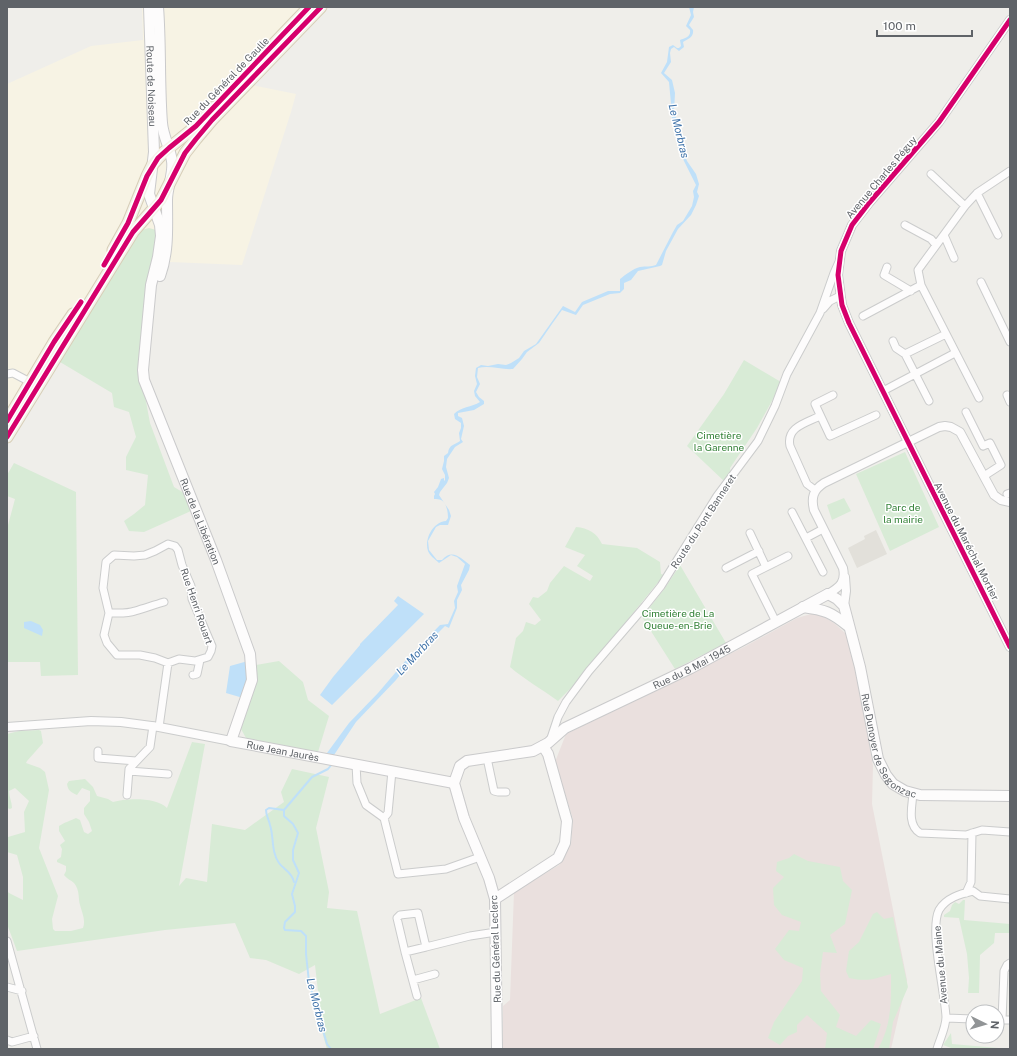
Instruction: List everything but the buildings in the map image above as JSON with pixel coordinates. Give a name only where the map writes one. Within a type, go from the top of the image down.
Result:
[{"type":"main road","name":"Route de Noiseau","points":[[149,7],[155,47],[162,125],[172,162],[170,183]]},
{"type":"main road","name":"Route de Noiseau","points":[[154,209],[149,194],[154,152],[155,47],[158,7]]},
{"type":"main road","name":"Rue du Général de Gaulle","points":[[7,437],[34,384],[124,231],[137,204],[153,164],[168,148],[196,126],[309,7]]},
{"type":"main road","name":"Rue du Général de Gaulle","points":[[7,421],[34,384],[129,238],[161,200],[185,153],[212,120],[321,7]]},
{"type":"main road","name":"Rue de la Libération","points":[[150,300],[165,260],[167,200],[170,183]]},
{"type":"main road","name":"Rue de la Libération","points":[[154,209],[160,225],[161,236],[158,257],[151,285],[143,370],[144,380],[216,560],[252,660],[252,680],[230,741]]},
{"type":"main road","name":"Rue du 8 Mai 1945","points":[[547,746],[565,728],[691,668],[828,594]]},
{"type":"main road","points":[[828,594],[837,599],[844,606]]},
{"type":"main road","points":[[828,594],[829,602],[834,615]]},
{"type":"main road","name":"Rue Dunoyer de Segonzac","points":[[844,606],[848,626],[857,654],[878,759],[881,767],[893,784],[905,791],[920,795],[1010,796]]},
{"type":"main road","points":[[803,607],[822,610],[834,615],[848,626]]},
{"type":"main road","name":"Rue Jean Jaurès","points":[[230,741],[454,783]]},
{"type":"main road","points":[[454,783],[460,766],[464,763],[547,746],[567,821],[565,843],[558,858],[495,899]]},
{"type":"main road","name":"Rue du Général Leclerc","points":[[454,783],[464,818],[489,878],[495,899],[497,1049]]},
{"type":"street","name":"Avenue Charles Péguy","points":[[908,442],[849,323],[840,296],[838,263],[846,236],[859,214],[939,122],[1010,20]]},
{"type":"street","points":[[979,398],[921,285],[918,270],[965,206],[978,193],[1010,171]]},
{"type":"street","points":[[931,174],[965,206]]},
{"type":"street","points":[[978,193],[998,235]]},
{"type":"street","points":[[905,225],[931,239],[936,245]]},
{"type":"street","points":[[944,235],[954,258]]},
{"type":"street","name":"Route du Pont Banneret","points":[[547,746],[566,702],[589,671],[661,586],[717,496],[758,441],[775,406],[787,374],[820,313],[838,263]]},
{"type":"street","points":[[887,267],[884,275],[910,291]]},
{"type":"street","points":[[981,282],[1010,342]]},
{"type":"street","points":[[863,316],[921,285]]},
{"type":"street","points":[[820,313],[830,301],[840,296]]},
{"type":"street","points":[[1003,327],[1010,324]]},
{"type":"street","points":[[905,354],[946,334]]},
{"type":"street","points":[[893,341],[896,348],[905,354],[929,401]]},
{"type":"street","points":[[883,391],[914,373],[955,353]]},
{"type":"street","points":[[7,374],[13,374],[34,384]]},
{"type":"street","points":[[833,395],[815,404],[830,436],[876,415]]},
{"type":"street","points":[[1006,395],[1010,402]]},
{"type":"street","points":[[966,412],[983,446],[990,442],[1001,465],[984,476]]},
{"type":"street","points":[[815,490],[807,484],[789,441],[790,435],[794,430],[820,416]]},
{"type":"street","points":[[844,606],[847,587],[844,573],[813,505],[812,496],[815,490],[824,483],[908,442],[945,426],[951,427],[960,432],[994,495],[1001,500],[1009,496]]},
{"type":"street","name":"Avenue du Maréchal Mortier","points":[[908,442],[1010,647]]},
{"type":"street","points":[[792,512],[823,572]]},
{"type":"street","points":[[806,538],[824,529]]},
{"type":"street","points":[[750,533],[766,567]]},
{"type":"street","name":"Rue Henri Rouart","points":[[166,545],[175,546],[178,550],[182,565],[191,586],[193,601],[212,646],[208,657],[200,660],[194,661],[179,659],[168,662],[140,655],[117,655],[107,642],[104,635],[109,613],[104,588],[104,568],[109,558],[116,555],[145,555],[166,545]]},
{"type":"street","points":[[726,568],[759,551]]},
{"type":"street","points":[[776,622],[752,574],[788,556]]},
{"type":"street","name":"Rue du 8 Mai 1945","points":[[828,594],[840,586],[843,582],[844,573]]},
{"type":"street","points":[[109,613],[135,612],[164,602]]},
{"type":"street","points":[[193,675],[197,674],[200,660]]},
{"type":"street","points":[[127,795],[129,769],[150,747],[156,726],[168,662]]},
{"type":"street","points":[[558,718],[560,726],[565,728]]},
{"type":"street","name":"Rue Jean Jaurès","points":[[7,727],[91,721],[121,722],[156,726],[230,741]]},
{"type":"street","points":[[98,751],[98,758],[136,761]]},
{"type":"street","points":[[487,758],[494,791],[506,792]]},
{"type":"street","points":[[356,764],[357,784],[366,805],[384,818],[398,874],[446,869],[480,857]]},
{"type":"street","points":[[129,771],[168,774]]},
{"type":"street","points":[[384,818],[388,813],[392,771]]},
{"type":"street","points":[[913,794],[912,823],[918,832],[966,836],[982,830],[1010,832]]},
{"type":"street","points":[[966,892],[971,882],[972,833]]},
{"type":"street","points":[[966,892],[973,891],[980,896],[1010,899]]},
{"type":"street","name":"Avenue du Maine","points":[[937,1049],[946,1018],[936,920],[940,909],[945,903],[955,896],[966,892]]},
{"type":"street","points":[[417,996],[397,918],[400,915],[418,913],[426,947]]},
{"type":"street","points":[[405,952],[470,936],[496,932]]},
{"type":"street","points":[[7,941],[38,1049]]},
{"type":"street","points":[[1001,1004],[1004,971],[1010,963]]},
{"type":"street","points":[[413,980],[435,974]]},
{"type":"street","points":[[7,987],[22,991]]},
{"type":"street","points":[[946,1018],[965,1019]]},
{"type":"street","points":[[7,1040],[12,1042],[34,1036]]},
{"type":"shaded area","points":[[142,7],[301,7],[239,73],[252,85],[296,94],[291,112],[242,265],[170,262],[132,241],[60,362],[13,436],[7,432],[7,84],[91,46],[143,40]]},
{"type":"shaded area","points":[[876,530],[887,554],[857,568],[848,548],[865,539],[864,536]]},
{"type":"shaded area","points":[[811,614],[819,614],[834,623],[845,633],[850,641],[853,652],[873,766],[872,804],[907,980],[891,1049],[503,1049],[503,1006],[510,1000],[514,892],[559,865],[571,844],[573,819],[555,762],[566,734],[744,647],[797,618]]},
{"type":"green space","points":[[149,228],[156,230],[158,239],[140,369],[150,423],[174,487],[184,493],[191,511],[144,532],[129,531],[124,521],[145,505],[148,475],[126,470],[126,457],[136,437],[129,412],[114,407],[112,393],[60,362],[132,241],[142,230]]},
{"type":"green space","name":"Cimetière la Garenne","points":[[744,360],[781,382],[757,428],[730,468],[731,474],[725,482],[687,446],[724,394]]},
{"type":"green space","name":"Parc de la mairie","points":[[905,452],[939,527],[890,551],[856,474]]},
{"type":"green space","points":[[14,463],[76,492],[78,675],[41,676],[40,662],[7,662],[7,529],[15,499],[7,496],[7,475]]},
{"type":"green space","points":[[844,498],[851,511],[832,520],[827,505]]},
{"type":"green space","points":[[576,527],[592,532],[598,537],[602,544],[637,548],[660,562],[661,574],[664,575],[576,683],[558,701],[510,667],[516,638],[523,631],[526,622],[535,625],[541,620],[529,604],[533,597],[538,598],[547,591],[550,583],[564,566],[590,581],[593,576],[577,566],[585,555],[565,547]]},
{"type":"green space","name":"Cimetière de La Queue-en-Brie","points":[[680,565],[726,643],[675,669],[642,617],[665,588]]},
{"type":"green space","points":[[279,661],[303,682],[308,700],[329,716],[318,752],[246,738],[241,729],[257,678],[256,665]]},
{"type":"green space","points":[[19,731],[41,731],[43,743],[26,763],[40,768],[45,772],[49,790],[39,848],[58,896],[52,919],[53,929],[55,931],[71,931],[83,928],[84,925],[77,888],[74,883],[64,875],[66,866],[57,862],[57,860],[61,857],[62,849],[60,845],[65,841],[59,831],[59,826],[76,818],[80,820],[84,832],[88,834],[92,831],[84,814],[84,808],[90,801],[90,791],[82,788],[77,795],[69,790],[67,784],[69,781],[85,779],[93,787],[97,796],[113,802],[141,799],[162,804],[167,808],[192,742],[205,744],[179,886],[186,878],[207,882],[212,824],[245,830],[284,802],[281,792],[292,769],[329,777],[316,828],[329,892],[327,908],[357,911],[380,1014],[421,998],[440,1049],[327,1049],[323,1035],[315,965],[299,974],[266,960],[250,958],[235,923],[165,930],[17,951],[7,924],[7,891],[23,900],[23,877],[17,855],[7,852],[8,837],[25,832],[24,812],[29,801],[15,788],[9,791],[12,808],[7,808],[7,734]]},
{"type":"green space","points":[[794,854],[808,861],[840,867],[843,881],[852,890],[845,924],[830,935],[837,953],[823,952],[820,974],[821,991],[840,1015],[836,1027],[856,1036],[871,1020],[881,1024],[873,1049],[825,1049],[827,1033],[807,1015],[797,1025],[797,1032],[788,1036],[780,1045],[768,1038],[774,1022],[802,981],[803,968],[784,960],[775,949],[789,930],[799,931],[801,922],[782,915],[774,905],[773,888],[784,877],[776,871],[777,862],[789,858]]},
{"type":"green space","points":[[965,900],[964,920],[1010,924],[1010,933],[995,933],[994,943],[980,955],[979,993],[968,993],[969,978],[967,954],[959,918],[944,917],[944,915],[950,911],[955,902],[959,904]]},
{"type":"green space","points":[[877,912],[884,919],[893,917],[908,987],[893,1022],[889,1049],[878,1049],[886,1031],[890,1012],[891,974],[875,979],[861,980],[849,978],[846,971],[849,951],[859,942],[873,914]]},
{"type":"green space","points":[[951,1033],[952,1044],[1010,1049],[954,1049],[943,1045]]},
{"type":"water","points":[[689,7],[694,7],[694,17],[689,25],[693,30],[693,34],[690,38],[683,42],[684,47],[679,51],[674,47],[671,49],[671,62],[664,73],[672,80],[675,93],[674,112],[677,120],[681,145],[687,161],[696,174],[699,184],[697,192],[699,196],[691,215],[678,229],[666,251],[662,265],[638,271],[631,280],[624,283],[624,289],[620,293],[610,294],[583,305],[576,315],[562,310],[539,343],[527,352],[513,369],[487,367],[478,368],[477,377],[480,384],[476,392],[484,401],[484,404],[474,410],[458,413],[458,416],[462,418],[464,426],[461,439],[463,442],[455,447],[447,459],[446,467],[449,478],[439,495],[443,501],[434,499],[434,492],[441,479],[444,478],[444,481],[445,480],[445,475],[442,469],[444,456],[448,453],[451,446],[460,441],[459,433],[461,423],[455,419],[454,414],[459,410],[480,402],[475,396],[474,391],[477,384],[475,376],[476,368],[481,365],[506,365],[511,363],[519,358],[524,351],[536,344],[563,306],[575,312],[582,302],[608,291],[620,291],[620,279],[632,270],[640,267],[656,265],[677,225],[683,221],[692,206],[694,197],[693,191],[696,185],[679,151],[671,113],[669,111],[671,104],[669,82],[661,73],[667,62],[669,47],[673,45],[679,48],[681,46],[680,40],[690,34],[690,30],[686,26],[691,15]]},
{"type":"water","points":[[445,504],[451,516],[448,525],[440,525],[436,527],[428,541],[429,550],[437,560],[442,560],[446,556],[453,554],[460,557],[470,565],[461,585],[462,590],[457,600],[457,608],[449,628],[445,626],[414,657],[396,680],[356,722],[334,755],[327,753],[349,723],[378,693],[407,659],[440,625],[448,624],[455,608],[454,601],[458,592],[457,586],[465,564],[457,557],[451,555],[439,563],[430,554],[427,546],[427,541],[429,536],[437,524],[446,521],[448,518]]},
{"type":"water","points":[[398,596],[424,614],[332,705],[320,695],[360,644],[398,605],[394,601]]},
{"type":"water","points":[[31,621],[40,625],[43,630],[42,636],[24,628],[24,622]]},
{"type":"water","points":[[248,661],[249,679],[243,698],[226,693],[230,666]]},
{"type":"waterway","name":"Le Morbras","points":[[331,1049],[327,1044],[309,982],[306,936],[301,931],[285,930],[284,928],[285,922],[295,912],[292,894],[299,873],[293,860],[293,850],[298,833],[293,824],[284,816],[284,810],[312,777],[328,769],[332,764]]},
{"type":"waterway","name":"Le Morbras","points":[[284,810],[269,808],[266,810],[266,814],[271,830],[276,859],[292,876],[294,882]]},
{"type":"cycle path","points":[[104,265],[128,223],[147,176],[158,158],[196,126],[309,7]]},
{"type":"cycle path","points":[[7,437],[133,232],[161,200],[185,153],[212,120],[321,7]]},
{"type":"cycle path","points":[[1010,20],[939,122],[869,203],[852,225],[841,251],[838,275],[842,305],[849,323],[1010,647]]},
{"type":"cycle path","points":[[7,421],[54,342],[81,302]]}]
